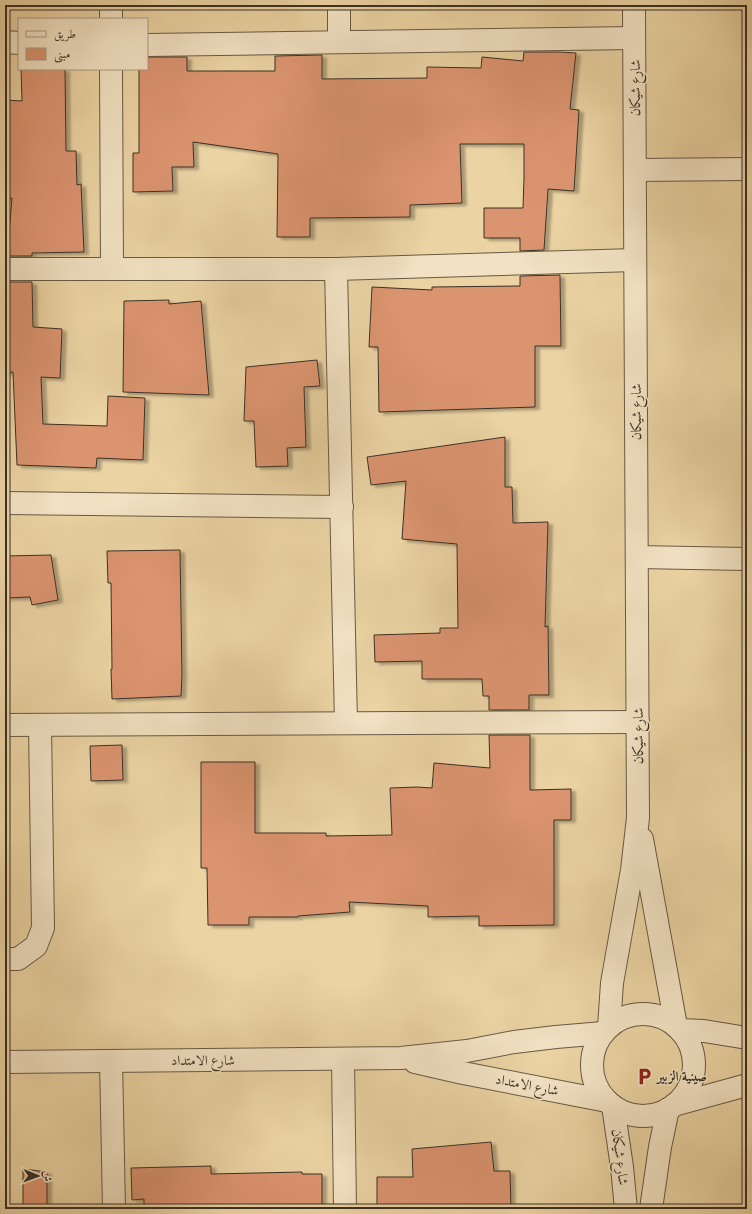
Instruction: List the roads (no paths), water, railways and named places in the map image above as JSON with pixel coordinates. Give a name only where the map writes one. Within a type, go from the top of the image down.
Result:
[{"type":"street","points":[[111,5],[111,18]]},
{"type":"street","points":[[339,5],[339,42]]},
{"type":"street","name":"شارع شيكان","points":[[606,1030],[612,983],[632,870],[638,818],[634,5]]},
{"type":"street","points":[[148,46],[634,38]]},
{"type":"street","points":[[5,42],[18,43]]},
{"type":"street","points":[[111,70],[112,268]]},
{"type":"street","points":[[635,170],[747,169]]},
{"type":"street","points":[[5,269],[336,269],[636,260]]},
{"type":"street","points":[[336,269],[346,723]]},
{"type":"street","points":[[5,503],[342,507]]},
{"type":"street","points":[[637,558],[747,559]]},
{"type":"street","points":[[5,725],[638,722]]},
{"type":"street","points":[[5,959],[18,959],[36,946],[43,928],[40,725]]},
{"type":"street","name":"شارع شيكان","points":[[638,818],[678,1028]]},
{"type":"street","points":[[651,1209],[660,1147],[671,1107],[684,1095],[690,1082],[694,1068],[693,1054],[688,1041],[678,1028],[664,1018],[650,1014],[635,1014],[621,1019],[606,1030],[596,1046],[593,1060],[593,1075],[598,1089],[610,1103],[623,1111],[634,1115],[646,1116],[658,1113],[671,1107],[747,1086]]},
{"type":"street","points":[[678,1028],[747,1038]]},
{"type":"street","name":"شارع الامتداد","points":[[5,1062],[400,1058],[467,1051],[514,1042],[606,1030]]},
{"type":"street","name":"شارع الامتداد","points":[[400,1058],[462,1073],[610,1103]]},
{"type":"street","points":[[343,1059],[346,1209]]},
{"type":"street","points":[[111,1061],[114,1209]]},
{"type":"street","name":"شارع شيكان","points":[[610,1103],[622,1167],[626,1209]]},
{"type":"place","name":"صينية الزبير","points":[[644,1076]]}]
